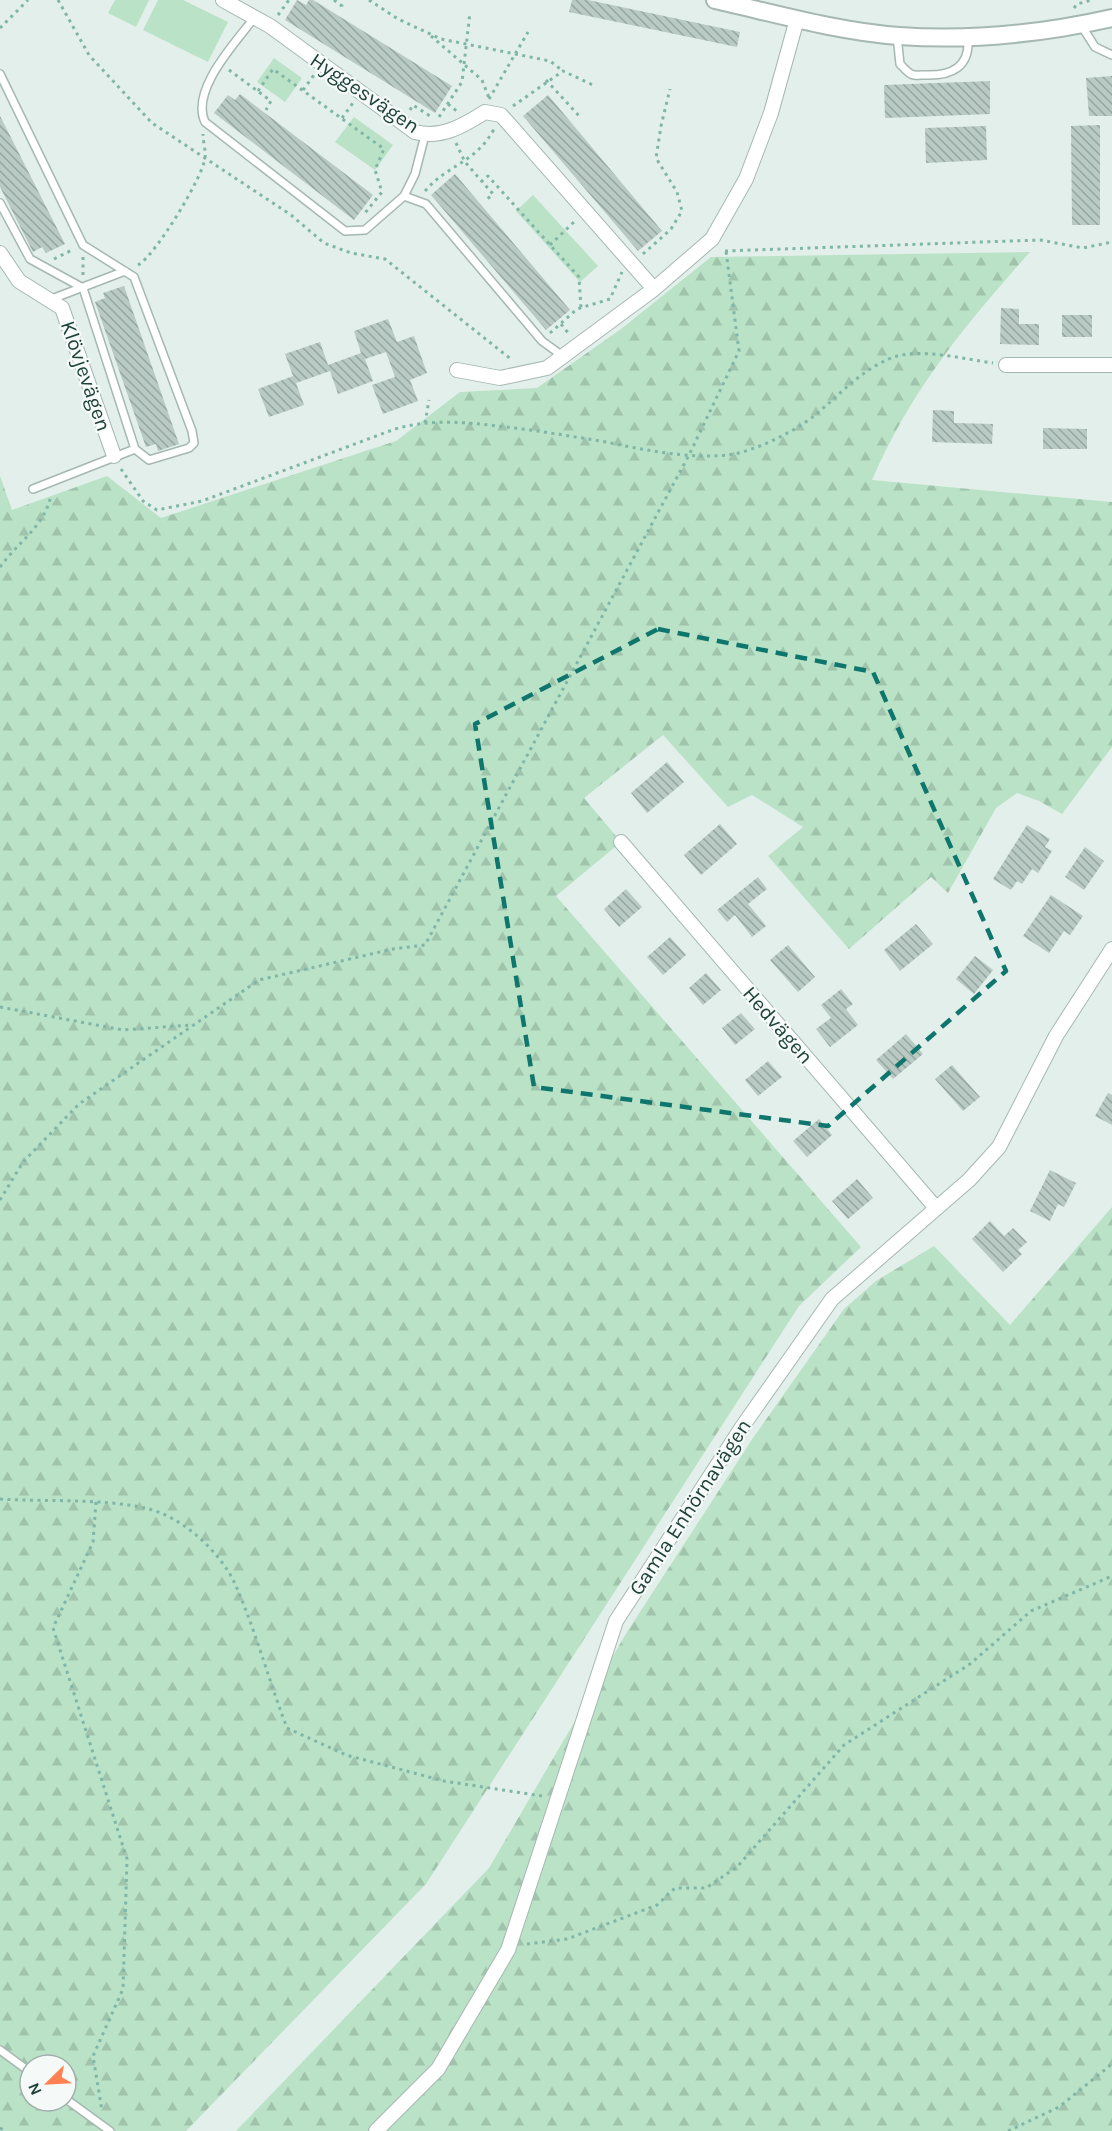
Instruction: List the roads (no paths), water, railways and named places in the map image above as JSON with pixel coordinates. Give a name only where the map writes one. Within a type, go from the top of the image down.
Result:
[{"type":"street","name":"Hyggesvägen","points":[[223,0],[270,26],[415,132],[425,135],[445,132],[465,125],[485,112],[501,116],[654,289]]},
{"type":"street","points":[[715,0],[796,19],[897,36],[968,38],[1013,36],[1075,20],[1112,18]]},
{"type":"street","points":[[457,370],[500,378],[547,368],[654,289],[712,239],[732,208],[746,179],[771,113],[796,19]]},
{"type":"street","name":"Klövjevägen","points":[[0,254],[19,281],[62,308],[116,460]]},
{"type":"street","points":[[1006,365],[1112,364]]},
{"type":"street","name":"Hedvägen","points":[[621,842],[936,1208]]},
{"type":"street","name":"Gamla Enhörnavägen","points":[[376,2131],[438,2069],[508,1950],[616,1621],[742,1427],[832,1299],[969,1180],[999,1147],[1056,1036],[1112,949]]},
{"type":"lane","points":[[255,18],[220,63],[206,88],[201,114],[205,122],[345,231],[365,230],[405,196],[415,174],[425,135]]},
{"type":"lane","points":[[1075,20],[1095,47],[1112,55]]},
{"type":"lane","points":[[897,36],[900,64],[911,74],[941,76],[955,71],[960,65],[969,51],[968,38]]},
{"type":"lane","points":[[0,77],[83,244],[134,277],[194,442],[189,448],[149,460],[135,449],[83,288],[30,259],[0,203]]},
{"type":"lane","points":[[405,196],[426,204],[542,341],[564,357]]},
{"type":"lane","points":[[49,300],[125,271]]},
{"type":"lane","points":[[33,489],[116,460],[135,449]]},
{"type":"lane","points":[[0,2050],[18,2063]]},
{"type":"lane","points":[[78,2107],[110,2131]]}]
